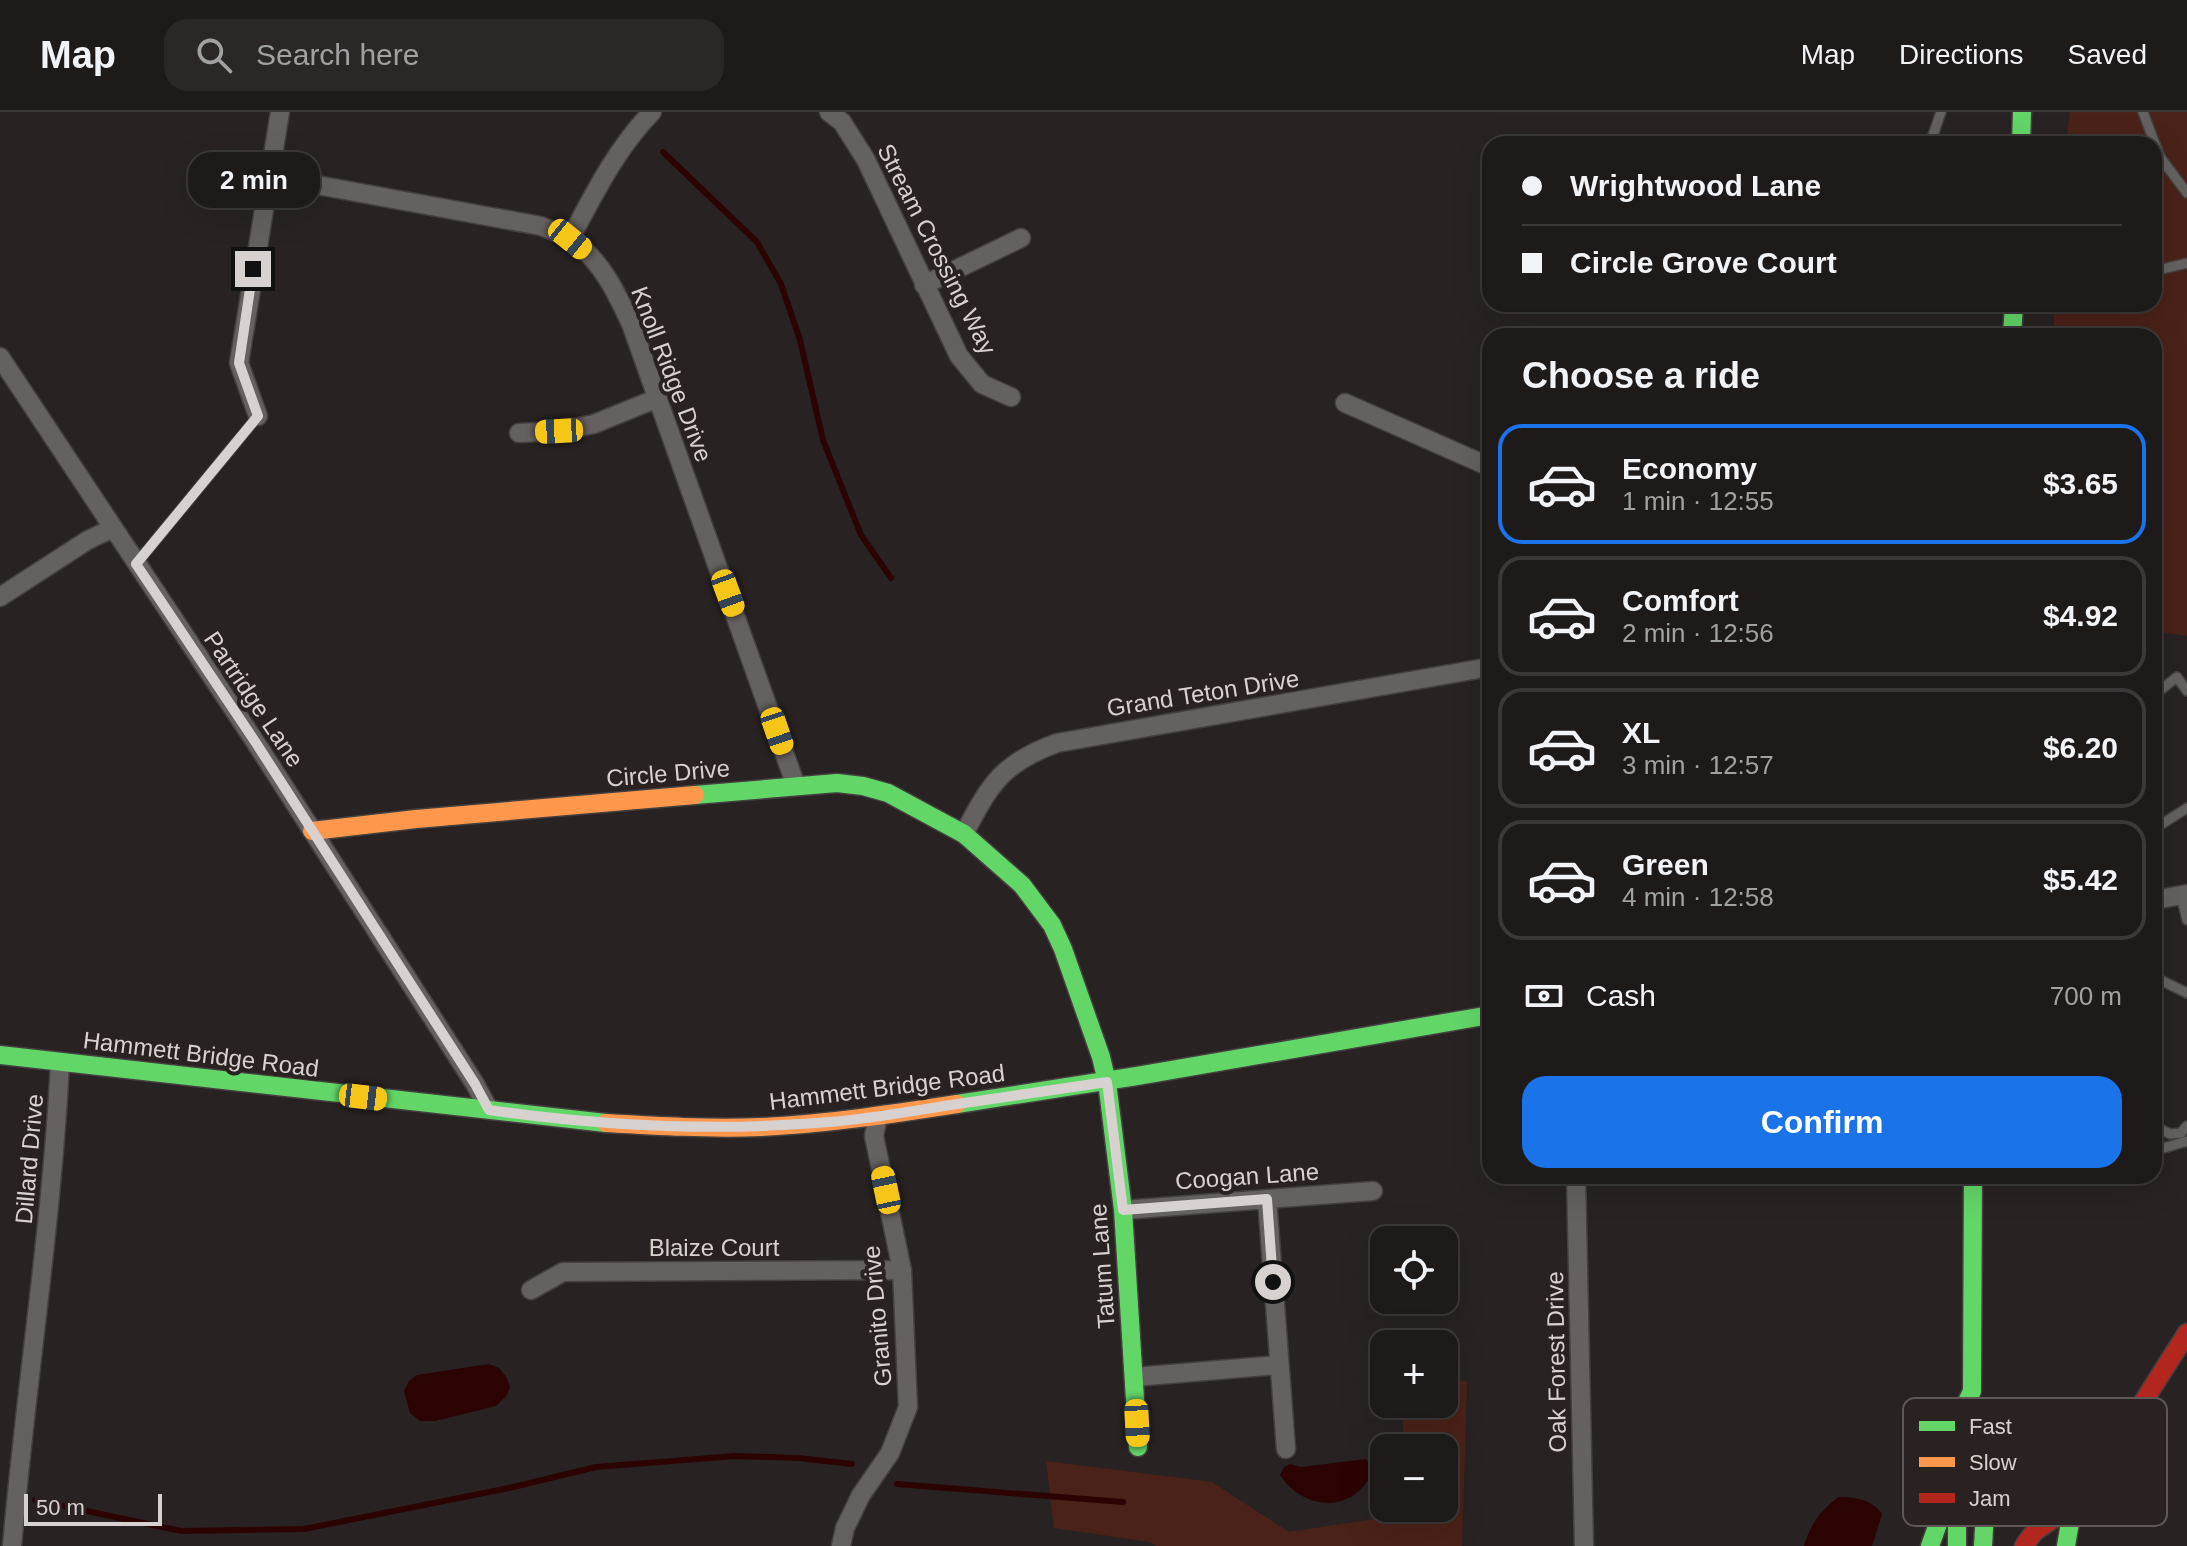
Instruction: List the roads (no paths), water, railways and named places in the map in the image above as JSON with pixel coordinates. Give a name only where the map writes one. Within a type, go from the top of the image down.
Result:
[{"type":"street","points":[[258,416],[239,363],[280,112]]},
{"type":"street","points":[[570,239],[612,161],[632,132],[652,112]]},
{"type":"street","name":"Stream Crossing Way","points":[[829,112],[842,122],[866,160],[959,356],[982,384],[1011,397]]},
{"type":"street","points":[[2021,136],[2022,112]]},
{"type":"street","name":"Knoll Ridge Drive","points":[[268,176],[541,226],[570,239],[591,257],[611,282],[631,324],[796,786]]},
{"type":"street","points":[[924,285],[1021,238]]},
{"type":"street","name":"Partridge Lane","points":[[0,357],[312,831],[489,1110]]},
{"type":"street","points":[[519,433],[559,431],[594,424],[658,398]]},
{"type":"street","points":[[1345,403],[1482,463]]},
{"type":"street","points":[[0,597],[88,540],[113,528]]},
{"type":"street","name":"Grand Teton Drive","points":[[964,834],[981,802],[1002,774],[1021,758],[1057,743],[1482,668]]},
{"type":"street","name":"Circle Drive","points":[[312,831],[796,786],[837,783],[875,789],[904,800],[964,834],[1022,885],[1037,903],[1063,949],[1107,1082]]},
{"type":"street","points":[[2162,899],[2184,895]]},
{"type":"street","name":"Hammett Bridge Road","points":[[0,1055],[629,1126],[761,1127],[878,1116],[1107,1082],[1482,1016]]},
{"type":"street","name":"Dillard Drive","points":[[12,1546],[49,1209],[60,1062]]},
{"type":"street","name":"Tatum Lane","points":[[1107,1082],[1123,1210],[1138,1447]]},
{"type":"street","name":"Granito Drive","points":[[841,1546],[845,1528],[861,1495],[890,1453],[908,1407],[902,1270],[874,1136],[878,1116]]},
{"type":"street","name":"Oak Forest Drive","points":[[1576,1184],[1584,1546]]},
{"type":"street","points":[[1969,1398],[1972,1391],[1973,1184]]},
{"type":"street","name":"Coogan Lane","points":[[1123,1210],[1373,1191]]},
{"type":"street","points":[[1267,1199],[1286,1449]]},
{"type":"street","name":"Blaize Court","points":[[531,1290],[563,1272],[902,1270]]},
{"type":"street","points":[[2146,1398],[2187,1333]]},
{"type":"street","points":[[1134,1377],[1279,1365]]},
{"type":"street","points":[[1972,1391],[1976,1398]]},
{"type":"street","points":[[1930,1546],[1937,1526]]},
{"type":"street","points":[[1983,1546],[1984,1526]]},
{"type":"street","points":[[2024,1546],[2043,1526]]},
{"type":"street","points":[[2066,1546],[2069,1526]]},
{"type":"lane","points":[[1933,136],[1941,112]]},
{"type":"lane","points":[[2143,112],[2152,136]]},
{"type":"lane","points":[[2162,160],[2187,193]]},
{"type":"lane","points":[[2162,269],[2187,263]]},
{"type":"lane","points":[[136,564],[258,416]]},
{"type":"lane","points":[[2162,689],[2177,677],[2187,691]]},
{"type":"lane","points":[[2162,824],[2187,808]]},
{"type":"lane","points":[[2184,895],[2187,920]]},
{"type":"lane","points":[[2162,981],[2187,993]]},
{"type":"lane","points":[[2162,1130],[2170,1134],[2181,1133],[2187,1126]]},
{"type":"lane","points":[[2162,1147],[2187,1141]]},
{"type":"waterway","points":[[663,152],[757,242],[781,284],[800,340],[823,440],[861,535],[891,578]]},
{"type":"waterway","points":[[35,1500],[181,1531],[304,1529],[509,1488],[596,1467],[735,1456],[852,1464]]},
{"type":"waterway","points":[[897,1484],[1123,1502]]}]
